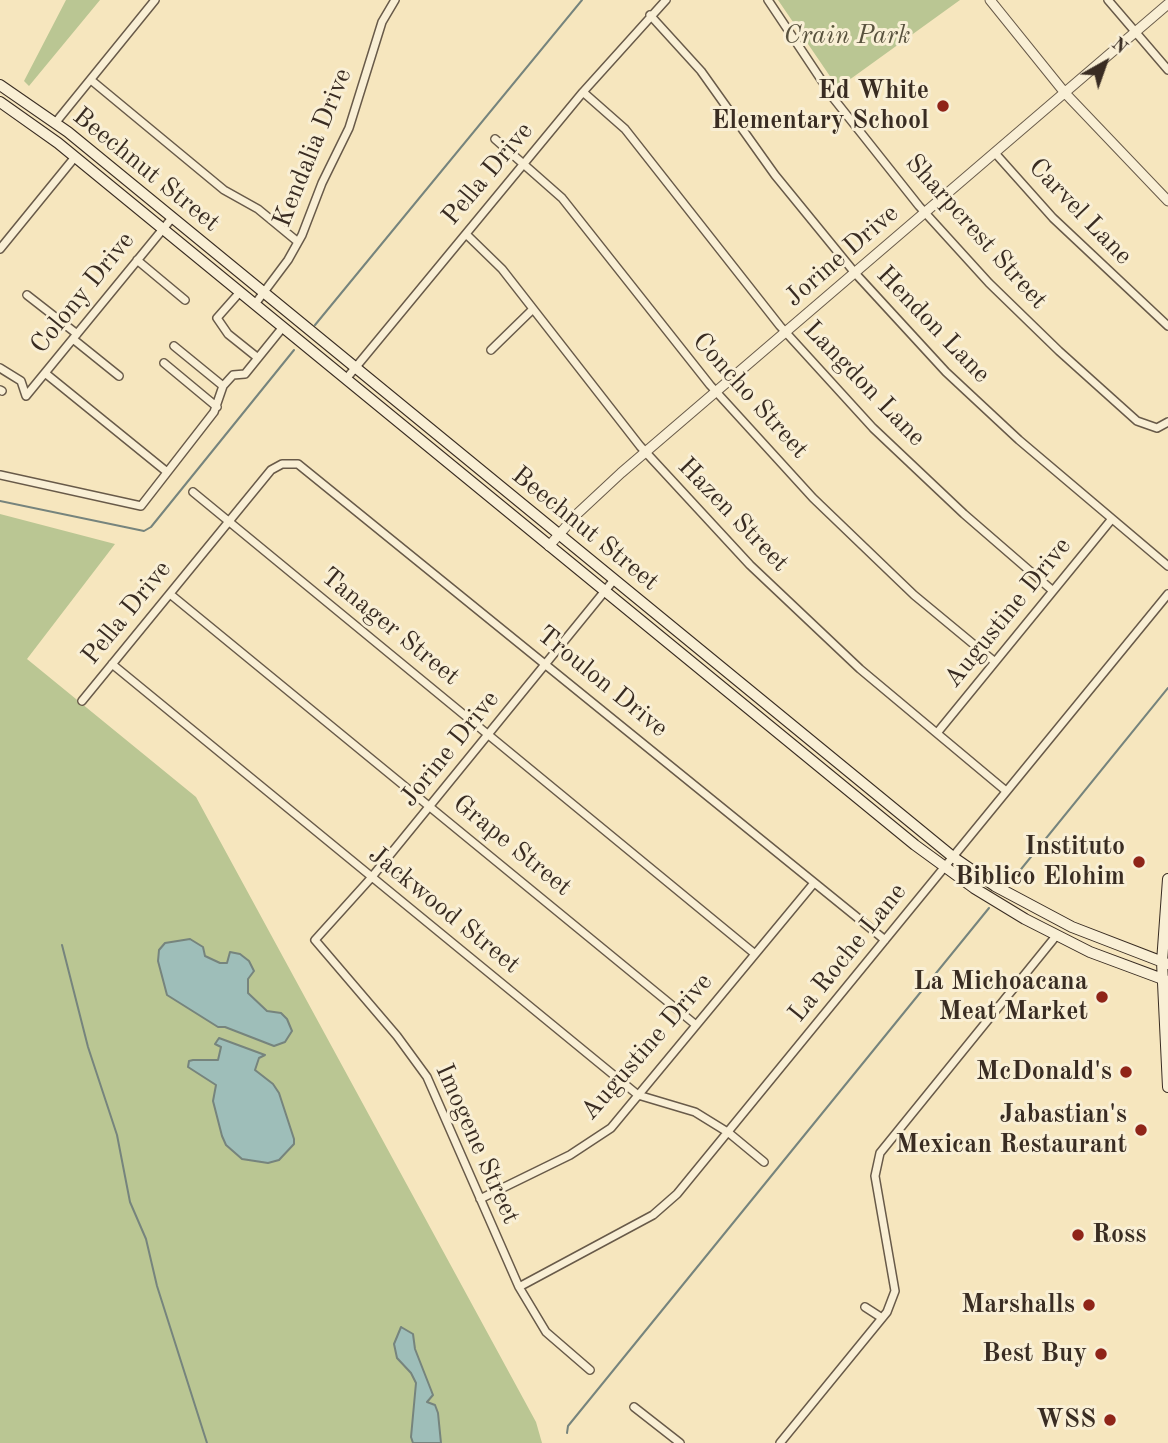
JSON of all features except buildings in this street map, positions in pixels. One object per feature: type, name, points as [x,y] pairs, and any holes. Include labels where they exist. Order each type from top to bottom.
[{"type":"main road","name":"Beechnut Street","points":[[5,87],[56,122],[953,857],[995,886],[1065,924],[1165,963]]},
{"type":"main road","points":[[1,103],[5,87]]},
{"type":"main road","name":"Beechnut Street","points":[[1,103],[89,168],[836,781],[945,867],[984,894],[1056,936],[1165,980]]},
{"type":"main road","points":[[89,168],[98,157]]},
{"type":"main road","points":[[447,462],[456,451]]},
{"type":"main road","points":[[715,682],[724,671]]},
{"type":"main road","points":[[836,781],[845,770]]},
{"type":"main road","points":[[1168,879],[1165,963],[1168,1087]]},
{"type":"street","points":[[56,122],[155,0]]},
{"type":"street","name":"Pella Drive","points":[[346,379],[583,92],[666,0]]},
{"type":"street","name":"Sharpcrest Street","points":[[768,0],[834,99],[924,212],[989,283],[1059,352],[1137,421],[1157,428],[1168,422]]},
{"type":"street","points":[[990,0],[1065,93],[1168,201]]},
{"type":"street","points":[[1108,0],[1168,70]]},
{"type":"street","name":"Kendalia Drive","points":[[255,304],[298,243],[349,128],[391,1]]},
{"type":"street","name":"Jorine Drive","points":[[549,546],[593,497],[1168,4]]},
{"type":"street","name":"Hendon Lane","points":[[650,15],[713,86],[775,175],[855,273],[946,372],[1111,520],[1168,566]]},
{"type":"street","points":[[91,80],[224,190],[258,209],[298,243]]},
{"type":"street","name":"Langdon Lane","points":[[583,92],[625,129],[785,332],[873,428],[964,514],[1053,591]]},
{"type":"street","name":"Concho Street","points":[[495,139],[562,198],[716,392],[813,498],[895,578],[995,662]]},
{"type":"street","name":"Carvel Lane","points":[[995,153],[1053,218],[1168,326]]},
{"type":"street","points":[[0,249],[75,157]]},
{"type":"street","name":"Colony Drive","points":[[0,368],[21,381],[26,396],[172,218]]},
{"type":"street","name":"Hazen Street","points":[[466,234],[502,269],[645,452],[750,565],[860,669],[1006,791]]},
{"type":"street","points":[[137,260],[185,300]]},
{"type":"street","points":[[240,292],[217,318],[228,334],[258,358]]},
{"type":"street","points":[[27,295],[120,376]]},
{"type":"street","points":[[491,350],[533,309]]},
{"type":"street","points":[[0,475],[141,506],[217,407],[223,386],[233,374],[245,374],[283,327]]},
{"type":"street","points":[[174,346],[223,386]]},
{"type":"street","points":[[164,363],[217,407]]},
{"type":"street","points":[[45,373],[167,472]]},
{"type":"street","name":"Pella Drive","points":[[82,701],[271,470],[289,463]]},
{"type":"street","name":"Troulon Drive","points":[[289,463],[306,467],[885,940]]},
{"type":"street","name":"Tanager Street","points":[[193,492],[755,954]]},
{"type":"street","name":"Augustine Drive","points":[[937,733],[1111,520]]},
{"type":"street","name":"Jorine Drive","points":[[315,940],[371,878],[613,581]]},
{"type":"street","name":"Grape Street","points":[[170,594],[696,1025]]},
{"type":"street","name":"La Roche Lane","points":[[519,1287],[664,1207],[729,1133],[1168,594]]},
{"type":"street","name":"Jackwood Street","points":[[112,664],[638,1096],[692,1110],[729,1133],[764,1162]]},
{"type":"street","name":"Augustine Drive","points":[[480,1199],[603,1135],[814,883]]},
{"type":"street","points":[[780,1443],[882,1318],[895,1291],[875,1176],[880,1153],[1056,936]]},
{"type":"street","name":"Imogene Street","points":[[315,940],[397,1036],[427,1077],[519,1287],[546,1332],[590,1370]]},
{"type":"street","points":[[865,1307],[882,1318]]},
{"type":"street","points":[[634,1407],[680,1443]]},
{"type":"green space","points":[[66,0],[100,0],[29,86],[24,81]]},
{"type":"green space","name":"Crain Park","points":[[778,0],[960,0],[838,88]]},
{"type":"green space","points":[[0,514],[115,544],[27,659],[196,797],[536,1422],[542,1443],[0,1443]]},
{"type":"water","points":[[190,939],[203,947],[205,956],[220,963],[227,963],[230,952],[240,954],[249,961],[254,971],[248,979],[248,993],[267,1011],[281,1013],[287,1019],[292,1031],[285,1042],[274,1046],[225,1027],[218,1027],[167,995],[158,961],[159,950],[165,943]]},
{"type":"water","points":[[219,1038],[265,1055],[259,1058],[255,1070],[273,1084],[279,1093],[294,1139],[294,1144],[279,1160],[268,1163],[242,1159],[226,1145],[213,1101],[216,1085],[188,1067],[189,1061],[193,1060],[218,1060],[221,1047],[215,1044]]},
{"type":"water","points":[[401,1327],[413,1334],[415,1349],[433,1395],[427,1402],[435,1405],[438,1413],[441,1443],[413,1443],[411,1437],[416,1383],[397,1358],[394,1344]]},
{"type":"waterway","points":[[315,325],[582,0]]},
{"type":"waterway","points":[[0,501],[144,531],[151,527],[294,350]]},
{"type":"waterway","points":[[1009,884],[1168,688]]},
{"type":"waterway","points":[[567,1433],[568,1426],[989,908]]},
{"type":"waterway","points":[[62,945],[88,1047],[117,1135],[130,1202],[146,1239],[157,1286],[207,1443]]},
{"type":"place","name":"Ed White Elementary School","points":[[943,106]]},
{"type":"place","name":"Instituto Biblico Elohim","points":[[1139,862]]},
{"type":"place","name":"La Michoacana Meat Market","points":[[1102,997]]},
{"type":"place","name":"McDonald's","points":[[1126,1072]]},
{"type":"place","name":"Jabastian's Mexican Restaurant","points":[[1141,1130]]},
{"type":"place","name":"Ross","points":[[1078,1235]]},
{"type":"place","name":"Marshalls","points":[[1089,1305]]},
{"type":"place","name":"Best Buy","points":[[1101,1354]]},
{"type":"place","name":"WSS","points":[[1110,1420]]}]
